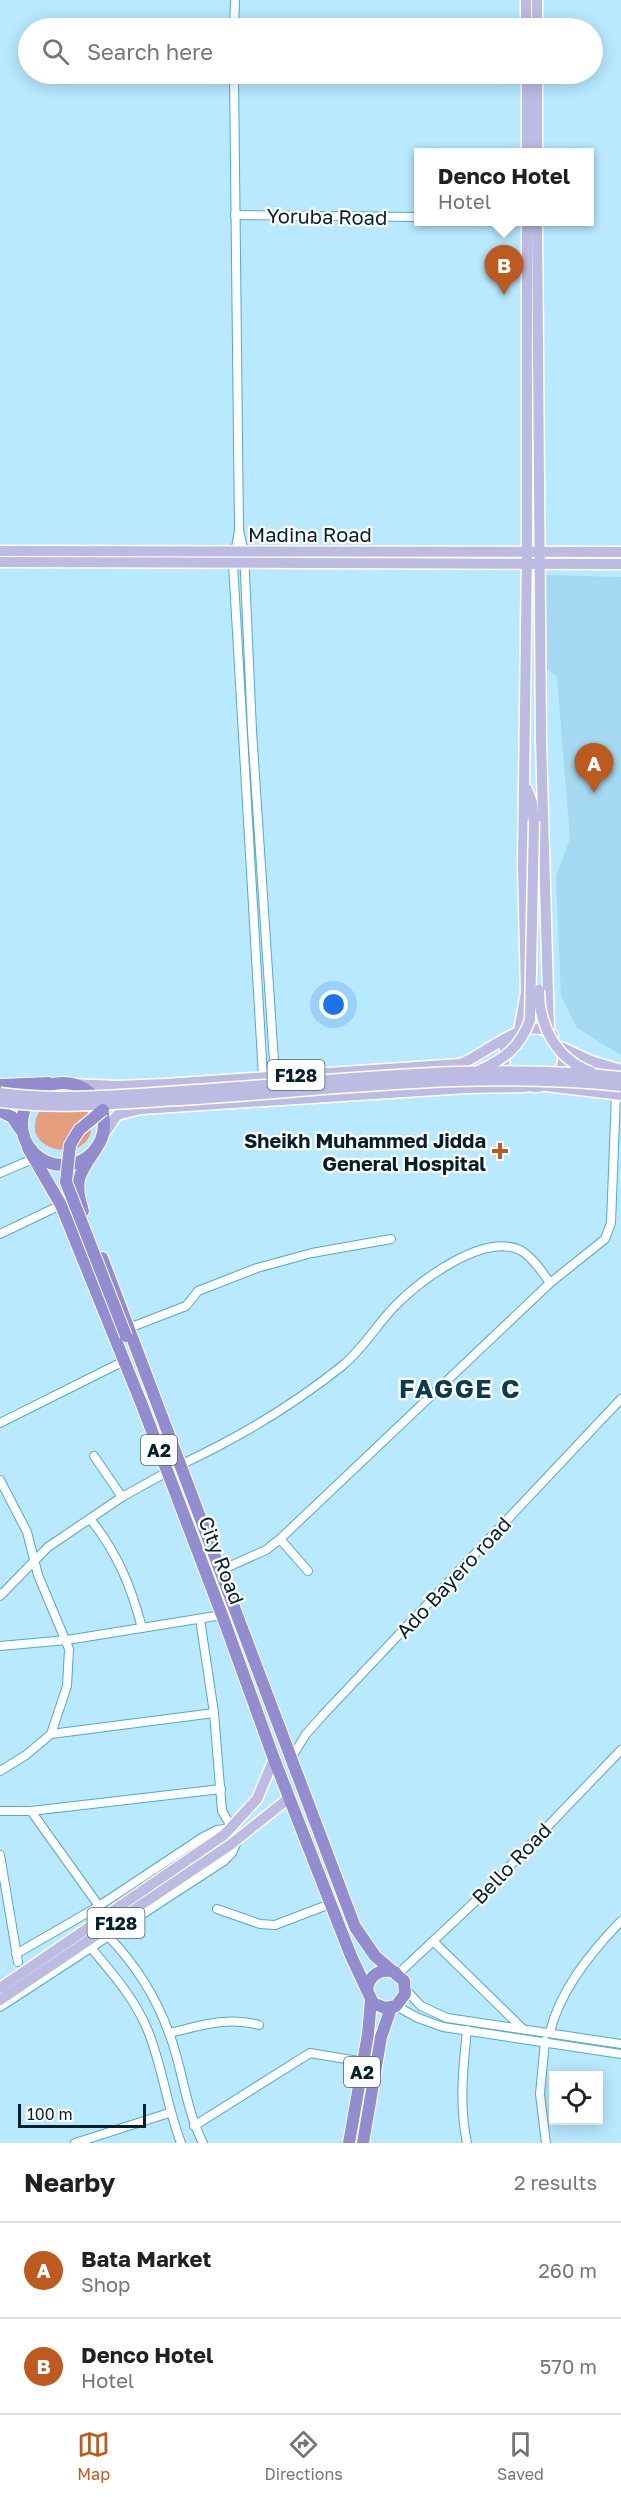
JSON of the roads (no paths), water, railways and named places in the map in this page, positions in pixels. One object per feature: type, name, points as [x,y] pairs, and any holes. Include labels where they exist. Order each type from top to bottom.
[{"type":"highway","points":[[21,1126],[24,1108],[34,1094],[50,1085],[67,1083]]},
{"type":"highway","points":[[21,1126],[1,1085],[67,1083],[88,1091],[99,1104],[104,1120],[103,1136],[78,1178],[78,1197],[128,1332]]},
{"type":"highway","points":[[107,1107],[79,1130],[70,1145],[66,1182],[128,1332]]},
{"type":"highway","name":"A2","points":[[0,1111],[12,1117],[21,1126],[31,1153]]},
{"type":"highway","points":[[31,1153],[49,1164],[62,1166],[87,1158],[96,1149]]},
{"type":"highway","name":"City Road","points":[[31,1153],[61,1205],[124,1361],[222,1615],[274,1760],[330,1904],[369,1995],[364,2062],[349,2143]]},
{"type":"highway","name":"City Road","points":[[128,1332],[355,1927],[365,1945],[397,1973]]},
{"type":"highway","points":[[394,2007],[378,2007],[369,1995],[368,1984],[376,1973],[388,1970],[397,1973]]},
{"type":"highway","name":"A2","points":[[363,2143],[381,2037],[394,2007],[403,1999],[406,1990],[397,1973]]},
{"type":"main road","points":[[526,0],[526,18]]},
{"type":"main road","points":[[537,0],[537,18]]},
{"type":"main road","points":[[527,84],[527,148]]},
{"type":"main road","points":[[537,84],[537,148]]},
{"type":"main road","points":[[527,226],[533,551],[539,564],[549,1032]]},
{"type":"main road","points":[[529,1087],[518,1084],[504,1067],[505,1045],[515,1033],[526,992],[524,783],[527,564],[533,551],[537,226]]},
{"type":"main road","name":"Madina Road","points":[[0,551],[238,558],[621,564]]},
{"type":"main road","name":"Madina Road","points":[[0,562],[533,551],[621,552]]},
{"type":"main road","points":[[473,1073],[508,1057],[525,1034],[530,1020],[536,820],[543,782]]},
{"type":"main road","points":[[524,783],[536,820],[539,1000],[543,1021],[559,1051],[583,1069],[597,1075]]},
{"type":"main road","points":[[515,1033],[537,1027],[549,1032],[561,1047],[591,1061],[621,1070]]},
{"type":"main road","name":"F128","points":[[67,1083],[117,1086],[460,1064],[475,1059],[515,1033]]},
{"type":"main road","points":[[546,1086],[559,1073],[562,1065],[561,1047]]},
{"type":"main road","points":[[1,1085],[65,1097],[528,1071],[621,1077]]},
{"type":"main road","points":[[0,1102],[107,1107],[528,1080],[619,1092]]},
{"type":"main road","name":"F128","points":[[103,1136],[117,1115],[141,1109],[467,1088],[546,1086],[619,1092]]},
{"type":"main road","name":"F128","points":[[0,2000],[231,1836],[256,1799],[274,1760]]},
{"type":"main road","name":"F128","points":[[0,1988],[289,1798]]},
{"type":"street","points":[[234,18],[235,0]]},
{"type":"street","points":[[234,84],[238,558],[263,1077]]},
{"type":"street","name":"Yoruba Road","points":[[235,215],[414,217]]},
{"type":"street","points":[[238,558],[275,1076]]},
{"type":"street","points":[[219,1571],[266,1550],[280,1539],[550,1283],[605,1239],[609,1231],[617,1149],[619,1092]]},
{"type":"street","points":[[0,1173],[31,1153]]},
{"type":"street","points":[[0,1234],[78,1197]]},
{"type":"street","points":[[128,1332],[186,1306],[198,1291],[257,1268],[312,1252],[391,1239]]},
{"type":"street","points":[[180,1465],[249,1431],[342,1366],[358,1351],[396,1305],[429,1276],[456,1260],[480,1250],[503,1247],[520,1250],[550,1283]]},
{"type":"street","points":[[0,1423],[124,1361]]},
{"type":"street","name":"Ado Bayero road","points":[[290,1760],[306,1734],[323,1714],[621,1399]]},
{"type":"street","points":[[94,1456],[122,1497]]},
{"type":"street","points":[[0,1596],[48,1547],[122,1497],[167,1472]]},
{"type":"street","points":[[0,1480],[27,1532],[38,1575],[58,1628],[67,1640],[67,1686],[51,1734],[26,1755],[0,1771]]},
{"type":"street","points":[[90,1519],[110,1544],[126,1575],[142,1628]]},
{"type":"street","points":[[280,1539],[308,1571]]},
{"type":"street","points":[[0,1646],[67,1640],[222,1615]]},
{"type":"street","points":[[0,2007],[224,1861],[232,1853],[231,1836],[222,1811],[214,1713],[200,1619]]},
{"type":"street","points":[[51,1734],[214,1713]]},
{"type":"street","name":"Bello Road","points":[[397,1973],[481,1896],[621,1750]]},
{"type":"street","points":[[0,1811],[31,1811],[221,1789]]},
{"type":"street","points":[[31,1811],[99,1906]]},
{"type":"street","points":[[0,1855],[17,1958],[203,1837],[217,1830],[231,1836]]},
{"type":"street","points":[[217,1909],[260,1924],[275,1925],[330,1904]]},
{"type":"street","points":[[550,2032],[558,2007],[580,1969],[621,1921]]},
{"type":"street","points":[[0,1924],[12,1926]]},
{"type":"street","points":[[108,1936],[127,1955],[169,2033],[194,2126],[203,2143]]},
{"type":"street","points":[[433,1941],[524,2029]]},
{"type":"street","points":[[91,1948],[125,1988],[148,2032],[169,2113],[181,2143]]},
{"type":"street","points":[[406,1990],[421,2006],[433,2013],[468,2022],[621,2044]]},
{"type":"street","points":[[394,2007],[443,2027],[621,2054]]},
{"type":"street","points":[[169,2033],[225,2020],[242,2019],[259,2025]]},
{"type":"street","points":[[466,2030],[462,2083],[467,2143]]},
{"type":"street","points":[[545,2041],[540,2094],[546,2143]]},
{"type":"street","points":[[194,2126],[310,2053],[364,2062]]},
{"type":"street","points":[[75,2143],[169,2113]]},
{"type":"place","name":"Denco Hotel","points":[[504,295]]},
{"type":"place","name":"Bata Market","points":[[594,793]]},
{"type":"place","name":"Sheikh Muhammed Jidda General Hospital","points":[[500,1151]]},
{"type":"district","name":"FAGGE C","points":[[460,1388]]}]
